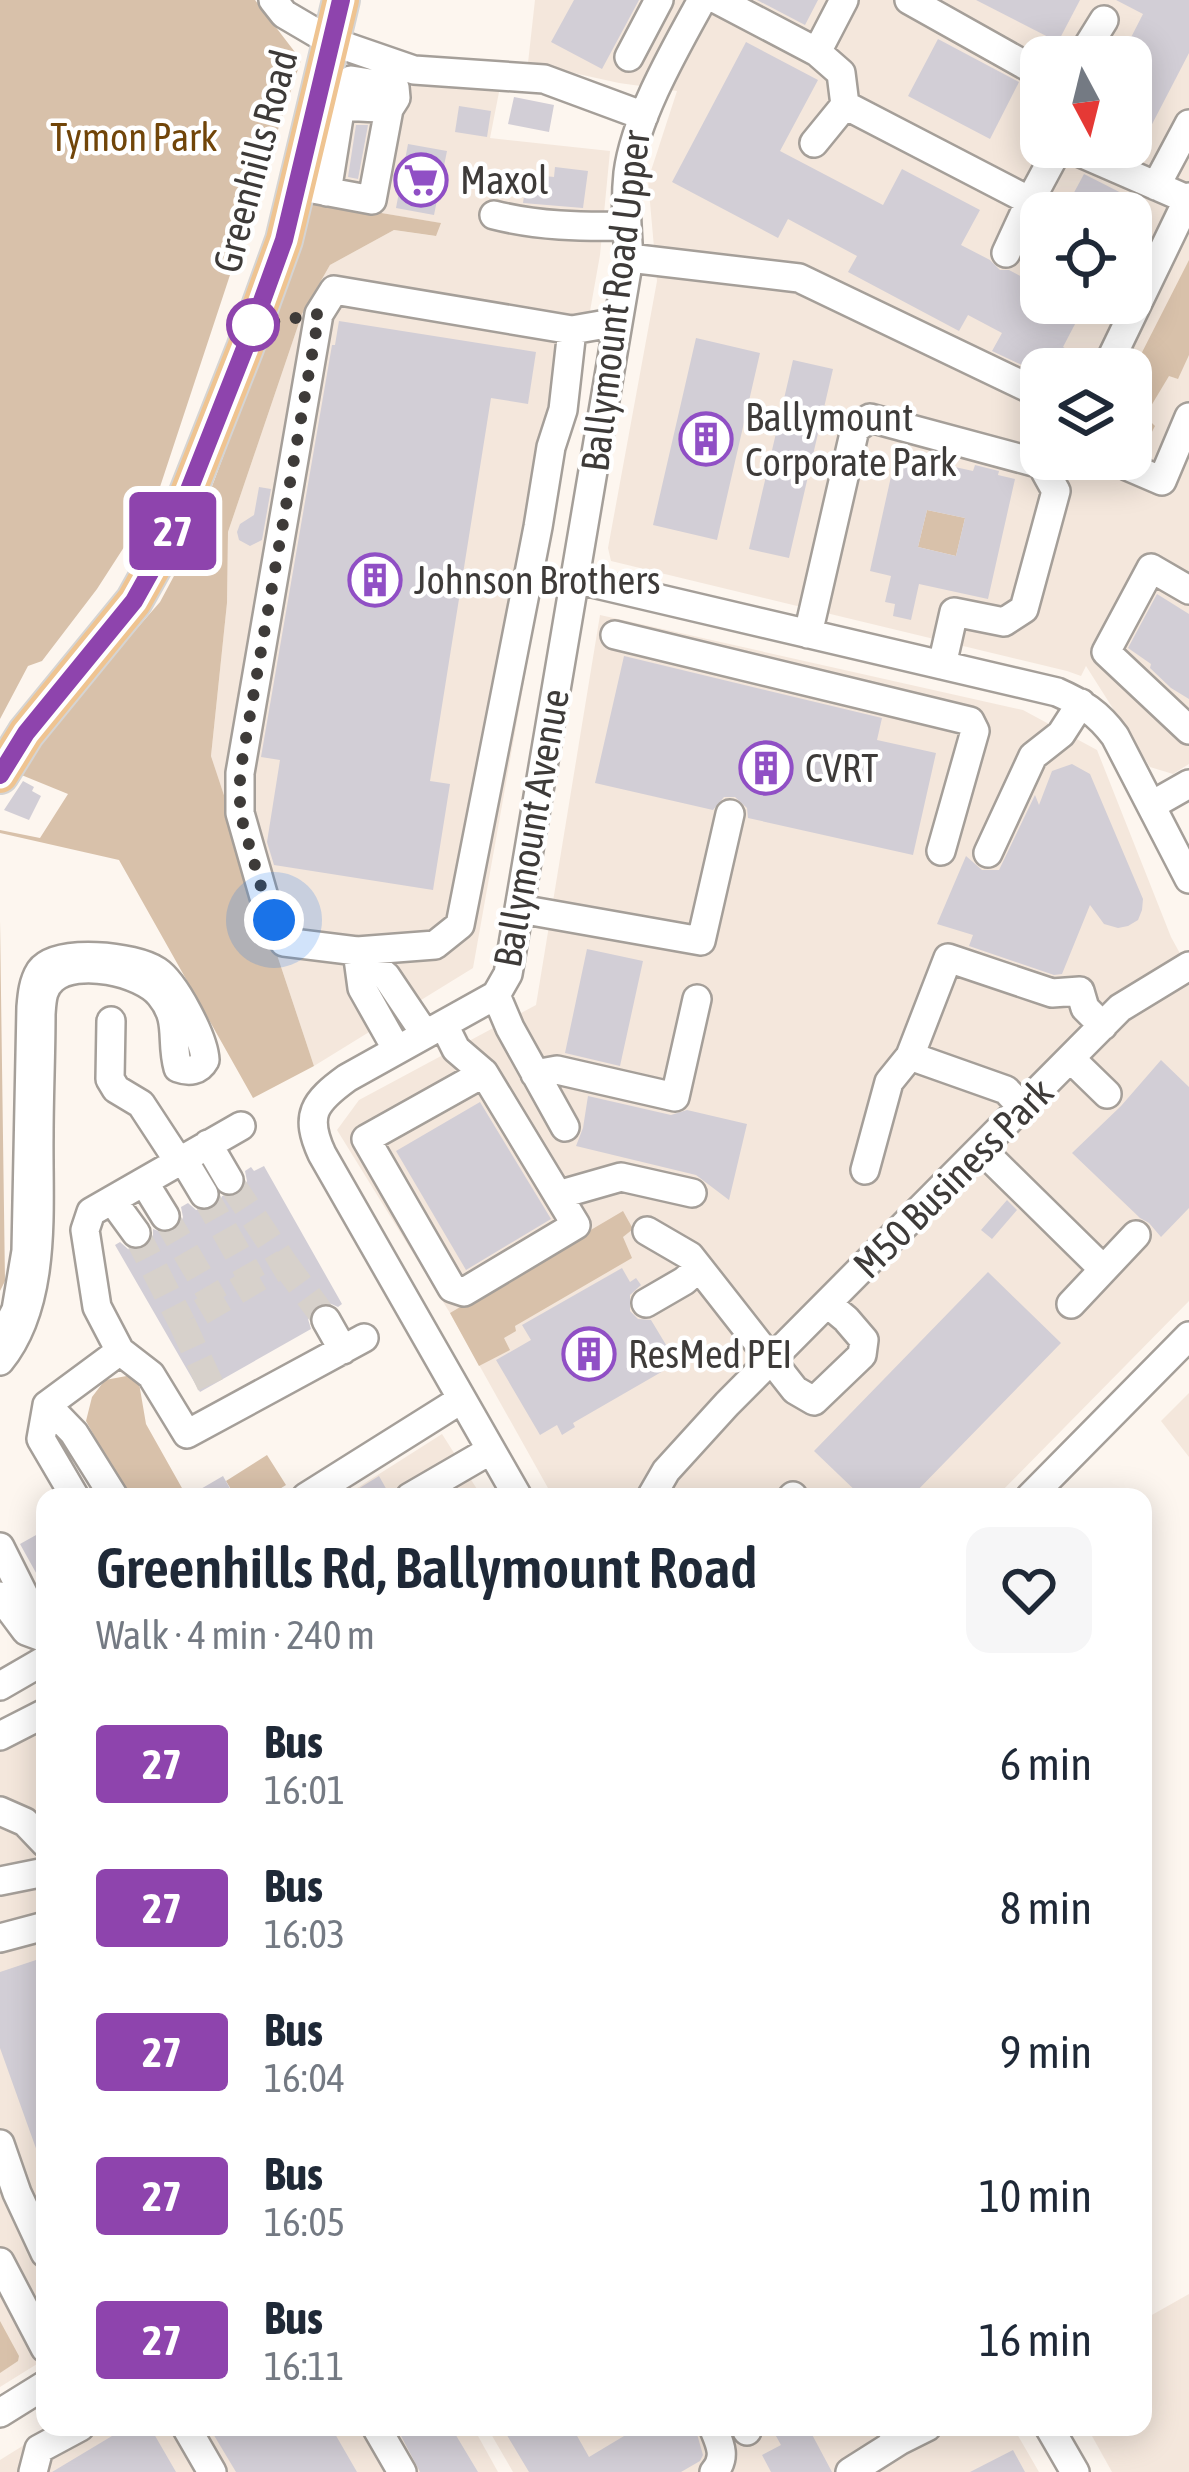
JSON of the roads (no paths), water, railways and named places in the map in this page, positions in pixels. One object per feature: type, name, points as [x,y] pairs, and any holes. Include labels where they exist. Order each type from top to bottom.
[{"type":"main road","name":"Greenhills Road","points":[[0,775],[26,733],[134,601],[189,493],[284,240],[328,149],[330,41],[341,0]]},
{"type":"street","name":"Ballymount Road Upper","points":[[273,0],[284,14],[330,41],[415,70],[544,79],[644,116],[628,170],[628,258],[575,579]]},
{"type":"street","points":[[628,57],[659,0]]},
{"type":"street","points":[[817,52],[844,0]]},
{"type":"street","points":[[909,0],[1020,62]]},
{"type":"street","points":[[644,116],[703,1],[817,52],[841,73],[845,105],[814,143]]},
{"type":"street","points":[[1094,36],[1104,20]]},
{"type":"street","points":[[353,104],[382,149],[328,149],[353,104]]},
{"type":"street","points":[[845,105],[1020,196]]},
{"type":"street","points":[[1156,186],[1189,124]]},
{"type":"street","points":[[1113,168],[1188,199],[1116,348]]},
{"type":"street","points":[[494,215],[566,225],[627,226]]},
{"type":"street","points":[[1006,253],[1020,223]]},
{"type":"street","points":[[628,258],[799,278],[1020,384]]},
{"type":"street","points":[[572,330],[563,410],[551,447],[460,925],[435,946],[357,951],[284,942],[264,897],[240,813],[240,773],[319,314],[334,290],[572,330],[618,322]]},
{"type":"street","points":[[1152,477],[1162,481],[1189,417]]},
{"type":"street","points":[[808,634],[855,429],[870,418],[1041,464],[1056,491],[1024,608],[1004,622],[954,612],[942,665]]},
{"type":"street","points":[[1189,590],[1150,568],[1106,652],[1189,730]]},
{"type":"street","points":[[575,579],[1057,692],[1081,703],[1100,714],[1115,736],[1189,879]]},
{"type":"street","name":"Ballymount Avenue","points":[[513,1488],[322,1154],[312,1119],[325,1094],[496,995],[508,974],[575,579]]},
{"type":"street","points":[[760,678],[772,625]]},
{"type":"street","points":[[615,635],[760,678],[970,721],[975,730],[940,851]]},
{"type":"street","points":[[988,853],[1033,756],[1061,734],[1081,703]]},
{"type":"street","points":[[1152,806],[1189,784]]},
{"type":"street","points":[[520,909],[701,941],[730,814]]},
{"type":"street","points":[[357,951],[484,1072],[576,1225],[464,1292],[452,1288],[366,1139],[484,1072]]},
{"type":"street","points":[[357,951],[362,988],[397,1050]]},
{"type":"street","points":[[0,1341],[16,1310],[26,1251],[34,985],[42,968],[56,960],[98,956],[143,963],[168,980],[202,1044],[205,1060],[194,1070],[178,1068],[175,1022],[164,999],[148,982],[122,972],[86,969],[50,981],[42,995],[41,1014],[37,1250],[16,1339],[0,1361]]},
{"type":"street","points":[[865,1170],[890,1082],[910,1056],[948,958],[1052,993],[1080,991],[1085,1008],[1103,1026]]},
{"type":"street","name":"M50 Business Park","points":[[656,1488],[727,1404],[1120,1009],[1189,965]]},
{"type":"street","points":[[496,995],[509,1028],[565,1127]]},
{"type":"street","points":[[535,1074],[557,1070],[674,1096],[697,1000]]},
{"type":"street","points":[[111,1021],[110,1079],[103,1094],[141,1104],[181,1161],[217,1187],[208,1144]]},
{"type":"street","points":[[910,1056],[1006,1090],[1022,1107]]},
{"type":"street","points":[[1070,1059],[1107,1094]]},
{"type":"street","points":[[241,1126],[91,1212],[86,1230],[98,1307],[120,1351],[151,1375],[187,1433],[354,1344],[326,1321]]},
{"type":"street","points":[[981,1149],[1102,1268]]},
{"type":"street","points":[[558,1196],[621,1178],[692,1192]]},
{"type":"street","points":[[144,1182],[165,1216]]},
{"type":"street","points":[[112,1200],[136,1233]]},
{"type":"street","points":[[647,1231],[690,1256],[795,1390],[814,1401],[862,1355],[864,1340],[828,1304]]},
{"type":"street","points":[[1071,1304],[1136,1235]]},
{"type":"street","points":[[675,1247],[642,1297],[684,1281],[699,1268]]},
{"type":"street","points":[[1039,1488],[1189,1336]]},
{"type":"street","points":[[70,1488],[41,1439],[47,1405],[120,1351]]},
{"type":"street","points":[[211,1386],[226,1412]]},
{"type":"street","points":[[320,1488],[462,1399]]},
{"type":"street","points":[[47,1405],[74,1433],[108,1488]]},
{"type":"street","points":[[442,1486],[491,1450]]},
{"type":"street","points":[[0,1547],[36,1611]]},
{"type":"street","points":[[0,1596],[26,1631],[36,1635]]},
{"type":"street","points":[[0,1686],[36,1665]]},
{"type":"street","points":[[0,1736],[36,1718]]},
{"type":"street","points":[[0,1811],[25,1822],[36,1834]]},
{"type":"street","points":[[0,1880],[36,1874]]},
{"type":"street","points":[[0,1939],[36,1929]]},
{"type":"street","points":[[0,2144],[36,2234]]},
{"type":"street","points":[[0,2262],[36,2331]]},
{"type":"street","points":[[0,2413],[36,2391]]},
{"type":"street","points":[[33,2472],[39,2450],[64,2436]]},
{"type":"street","points":[[191,2436],[212,2472]]},
{"type":"street","points":[[381,2436],[402,2472]]},
{"type":"street","points":[[714,2472],[723,2451],[717,2436]]},
{"type":"street","points":[[850,2472],[892,2436]]},
{"type":"street","points":[[1054,2436],[1075,2472]]},
{"type":"tunnel","points":[[136,1233],[182,1323],[284,1263],[229,1180]]},
{"type":"tunnel","points":[[204,1194],[253,1281]]},
{"type":"tunnel","points":[[165,1216],[215,1302]]},
{"type":"tunnel","points":[[284,1263],[326,1320]]},
{"type":"tunnel","points":[[182,1323],[211,1386]]},
{"type":"place","name":"Maxol","points":[[421,180]]},
{"type":"place","name":"Ballymount Corporate Park","points":[[706,439]]},
{"type":"place","name":"Johnson Brothers","points":[[375,580]]},
{"type":"place","name":"CVRT","points":[[766,768]]},
{"type":"place","name":"ResMed PEI","points":[[589,1354]]},
{"type":"park label","name":"Tymon Park","points":[[134,137]]}]
